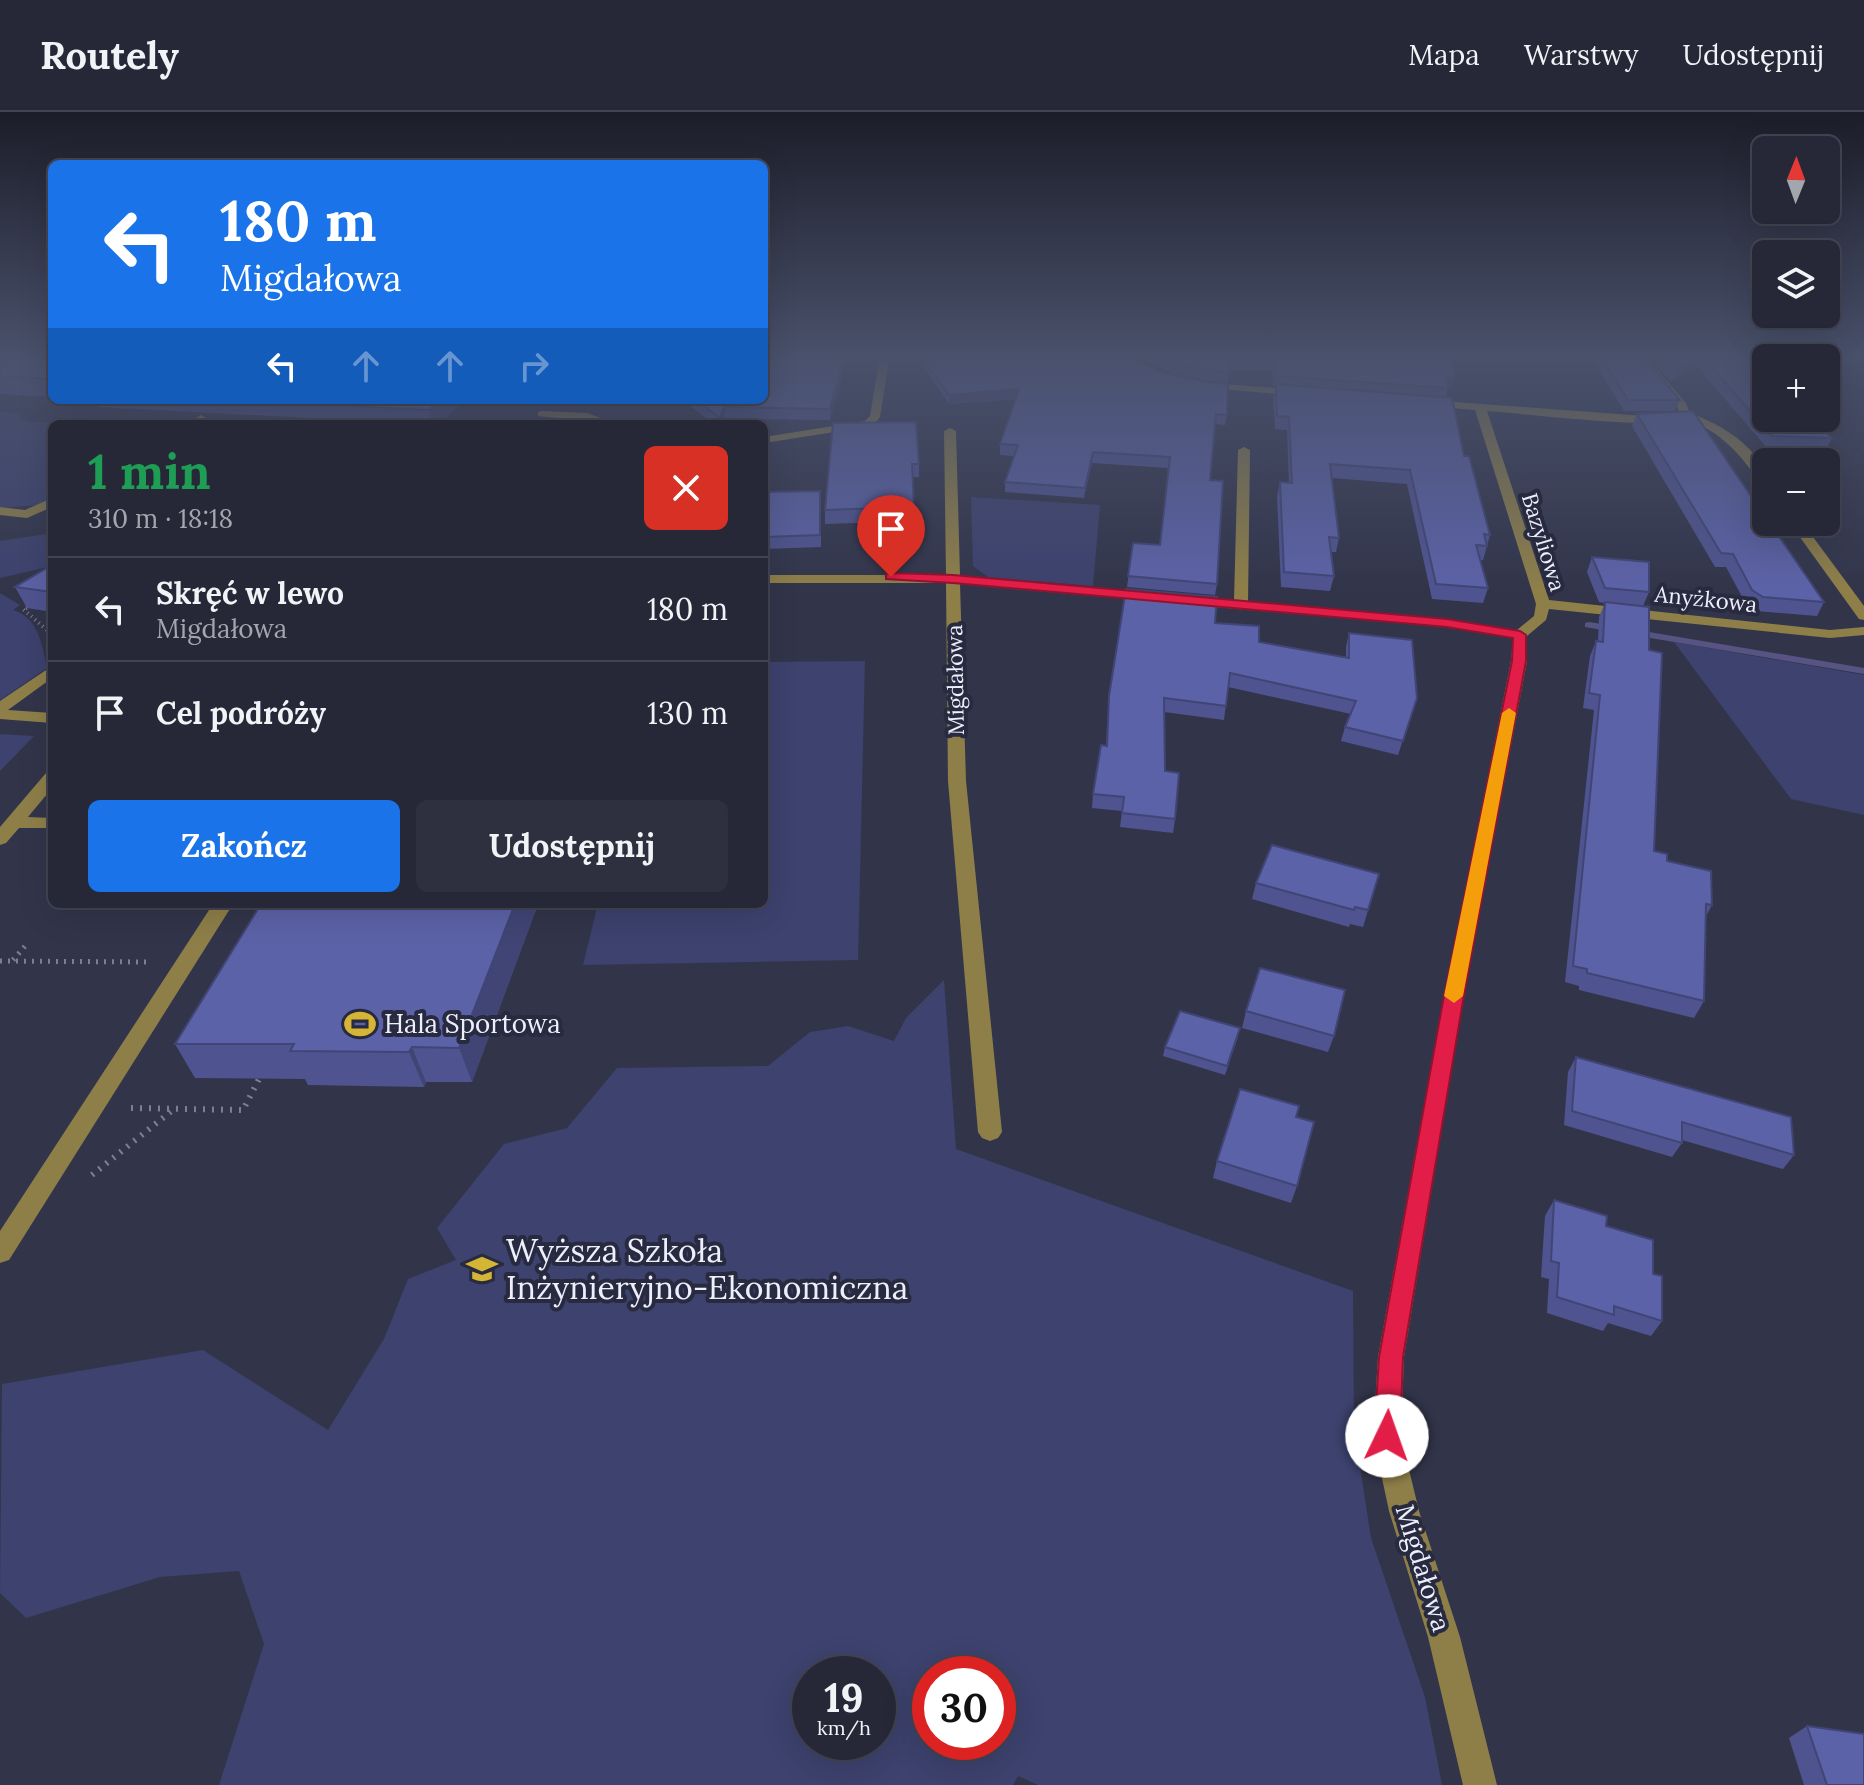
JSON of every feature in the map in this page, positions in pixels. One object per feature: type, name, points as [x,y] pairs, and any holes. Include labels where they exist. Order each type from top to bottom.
[{"type":"street","points":[[768,439],[809,433]]},
{"type":"street","name":"Migdałowa","points":[[950,433],[957,781],[990,1132]]},
{"type":"street","name":"Bazyliowa","points":[[1488,433],[1543,604],[1541,617],[1520,635]]},
{"type":"street","points":[[1729,433],[1752,463]]},
{"type":"street","points":[[1241,605],[1244,450]]},
{"type":"street","points":[[0,529],[48,504]]},
{"type":"street","points":[[0,511],[27,514]]},
{"type":"street","points":[[1805,536],[1864,616]]},
{"type":"street","points":[[768,579],[953,579],[1447,623],[1520,635]]},
{"type":"street","name":"Anyżkowa","points":[[1543,604],[1830,634],[1864,631]]},
{"type":"street","points":[[1830,634],[1864,645]]},
{"type":"street","name":"Migdałowa","points":[[1480,1785],[1444,1637],[1404,1511],[1387,1436],[1391,1357],[1453,1001],[1519,661],[1520,635]]},
{"type":"street","points":[[0,711],[48,675]]},
{"type":"street","points":[[0,711],[48,717]]},
{"type":"street","points":[[0,839],[48,782]]},
{"type":"street","points":[[14,822],[48,823]]},
{"type":"street","points":[[0,1252],[220,908]]},
{"type":"path","points":[[27,608],[23,609],[48,631]]},
{"type":"path","points":[[13,961],[27,944]]},
{"type":"path","points":[[0,961],[184,962]]},
{"type":"path","points":[[157,1109],[243,1110],[259,1079]]},
{"type":"shaded area","points":[[0,433],[48,433],[48,499],[38,505],[0,508]]},
{"type":"shaded area","points":[[971,497],[1100,505],[1093,586],[988,577],[973,566]]},
{"type":"shaded area","points":[[48,534],[48,567],[0,578],[0,541]]},
{"type":"shaded area","points":[[0,593],[20,605],[13,610],[29,619],[34,626],[47,668],[0,700]]},
{"type":"shaded area","points":[[1674,642],[1864,675],[1864,815],[1791,799]]},
{"type":"shaded area","points":[[865,661],[858,960],[583,965],[597,908],[768,908],[768,662]]},
{"type":"shaded area","points":[[0,734],[34,736],[0,771]]},
{"type":"shaded area","name":"Wyższa Szkoła Inżynieryjno-Ekonomiczna","points":[[944,980],[956,1149],[1353,1291],[1354,1428],[1371,1538],[1425,1697],[1442,1785],[1038,1785],[1018,1776],[1013,1785],[219,1785],[264,1644],[239,1571],[160,1577],[26,1618],[0,1593],[2,1384],[203,1350],[328,1430],[384,1339],[408,1279],[456,1260],[437,1228],[504,1144],[567,1128],[617,1068],[768,1066],[810,1032],[848,1026],[894,1041],[906,1018]]},
{"type":"building","points":[[832,433],[917,433],[919,464],[912,464],[914,507],[825,510]]},
{"type":"building","points":[[1004,433],[1214,433],[1210,480],[1223,481],[1217,584],[1128,576],[1133,543],[1160,545],[1170,457],[1093,452],[1085,488],[1005,482],[1018,445],[1000,444]]},
{"type":"building","points":[[1290,433],[1459,433],[1464,456],[1469,456],[1490,535],[1484,534],[1487,546],[1476,545],[1488,588],[1436,584],[1410,470],[1330,464],[1339,538],[1329,537],[1334,576],[1284,572],[1280,482],[1292,483]]},
{"type":"building","points":[[1649,433],[1708,433],[1752,497],[1752,536],[1779,536],[1824,602],[1763,597],[1752,590],[1733,554],[1721,553]]},
{"type":"building","points":[[1769,433],[1827,433],[1832,438],[1772,436]]},
{"type":"building","points":[[820,491],[820,535],[768,537],[768,492]]},
{"type":"building","points":[[1592,557],[1649,562],[1649,592],[1605,588]]},
{"type":"building","points":[[48,567],[48,591],[15,587]]},
{"type":"building","points":[[1126,589],[1217,597],[1215,623],[1259,626],[1259,642],[1349,658],[1349,633],[1412,640],[1417,698],[1403,741],[1345,727],[1356,701],[1230,673],[1226,706],[1164,698],[1165,771],[1179,773],[1175,819],[1122,813],[1124,797],[1093,794],[1101,745],[1107,746],[1109,696]]},
{"type":"building","points":[[1605,602],[1649,607],[1649,650],[1662,653],[1654,851],[1667,854],[1667,861],[1711,871],[1712,905],[1706,904],[1704,1001],[1587,973],[1587,969],[1573,966],[1600,695],[1589,693],[1596,641],[1603,642]]},
{"type":"building","points":[[1272,845],[1379,874],[1368,910],[1355,907],[1354,910],[1256,883]]},
{"type":"building","name":"Hala Sportowa","points":[[259,908],[513,908],[459,1048],[412,1047],[409,1052],[290,1051],[294,1044],[175,1044]]},
{"type":"building","points":[[1260,968],[1345,990],[1334,1036],[1246,1011]]},
{"type":"building","points":[[1180,1011],[1240,1028],[1227,1066],[1165,1047]]},
{"type":"building","points":[[1576,1057],[1791,1117],[1794,1155],[1682,1122],[1682,1143],[1572,1111]]},
{"type":"building","points":[[1240,1089],[1299,1106],[1296,1117],[1314,1122],[1297,1186],[1217,1161]]},
{"type":"building","points":[[1554,1200],[1607,1216],[1606,1226],[1653,1240],[1653,1274],[1662,1276],[1662,1321],[1614,1306],[1614,1315],[1557,1297],[1559,1263],[1551,1261]]},
{"type":"building","points":[[1807,1726],[1864,1734],[1864,1785],[1827,1785]]},
{"type":"waterway","points":[[1589,625],[1864,671]]},
{"type":"slow traffic","points":[[1454,996],[1509,713]]},
{"type":"place","name":"Hala Sportowa","points":[[360,1024]]},
{"type":"place","name":"Wyższa Szkoła Inżynieryjno-Ekonomiczna","points":[[482,1269]]},
{"type":"route","points":[[891,577],[953,579],[1447,623],[1520,635],[1519,661],[1453,1001],[1391,1357],[1387,1436]]}]
